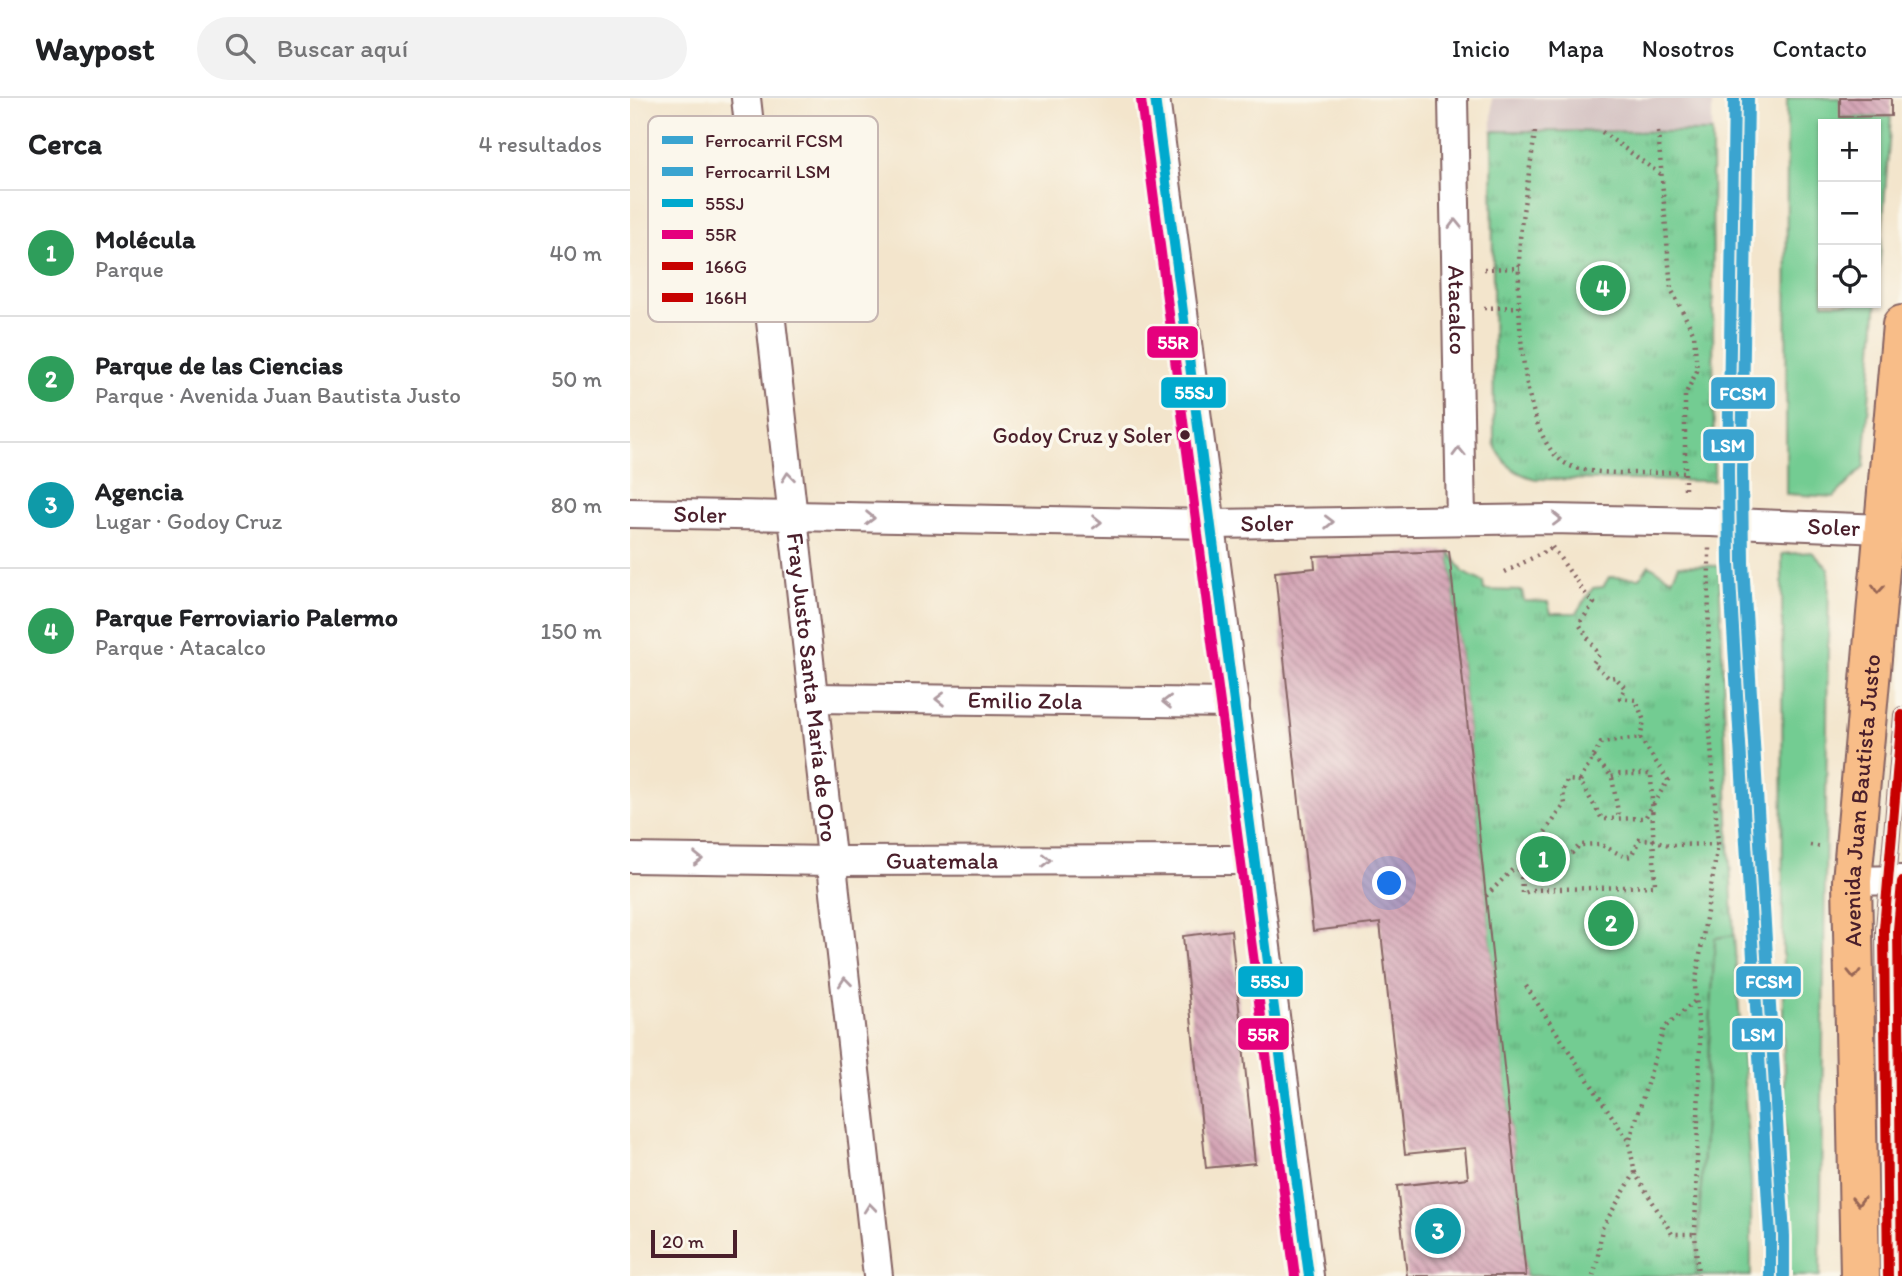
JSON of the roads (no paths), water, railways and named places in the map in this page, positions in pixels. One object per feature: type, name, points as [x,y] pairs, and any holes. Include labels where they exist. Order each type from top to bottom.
[{"type":"main road","name":"Avenida Juan Bautista Justo","points":[[1860,1276],[1880,880],[1902,326]]},
{"type":"street","name":"Fray Justo Santa María de Oro","points":[[746,98],[748,116]]},
{"type":"street","points":[[1155,98],[1309,1276]]},
{"type":"street","name":"Atacalco","points":[[1453,98],[1461,520]]},
{"type":"street","name":"Fray Justo Santa María de Oro","points":[[771,322],[878,1276]]},
{"type":"street","name":"Soler","points":[[630,513],[1212,524],[1549,519],[1892,530]]},
{"type":"street","name":"Emilio Zola","points":[[813,698],[1235,703]]},
{"type":"street","name":"Guatemala","points":[[630,858],[831,861],[1254,860]]},
{"type":"lane","points":[[1888,1276],[1884,929],[1880,880],[1902,715]]},
{"type":"rail line","name":"LSM","points":[[1734,98],[1729,563],[1770,1236],[1770,1276]]},
{"type":"rail line","name":"FCSM","points":[[1748,98],[1743,563],[1784,1236],[1784,1276]]},
{"type":"place","name":"Parque Ferroviario Palermo","points":[[1603,288]]},
{"type":"place","name":"Godoy Cruz y Soler","points":[[1185,435]]},
{"type":"place","name":"Molécula","points":[[1543,859]]},
{"type":"place","name":"Parque de las Ciencias","points":[[1611,923]]},
{"type":"place","name":"Agencia","points":[[1438,1231]]}]
